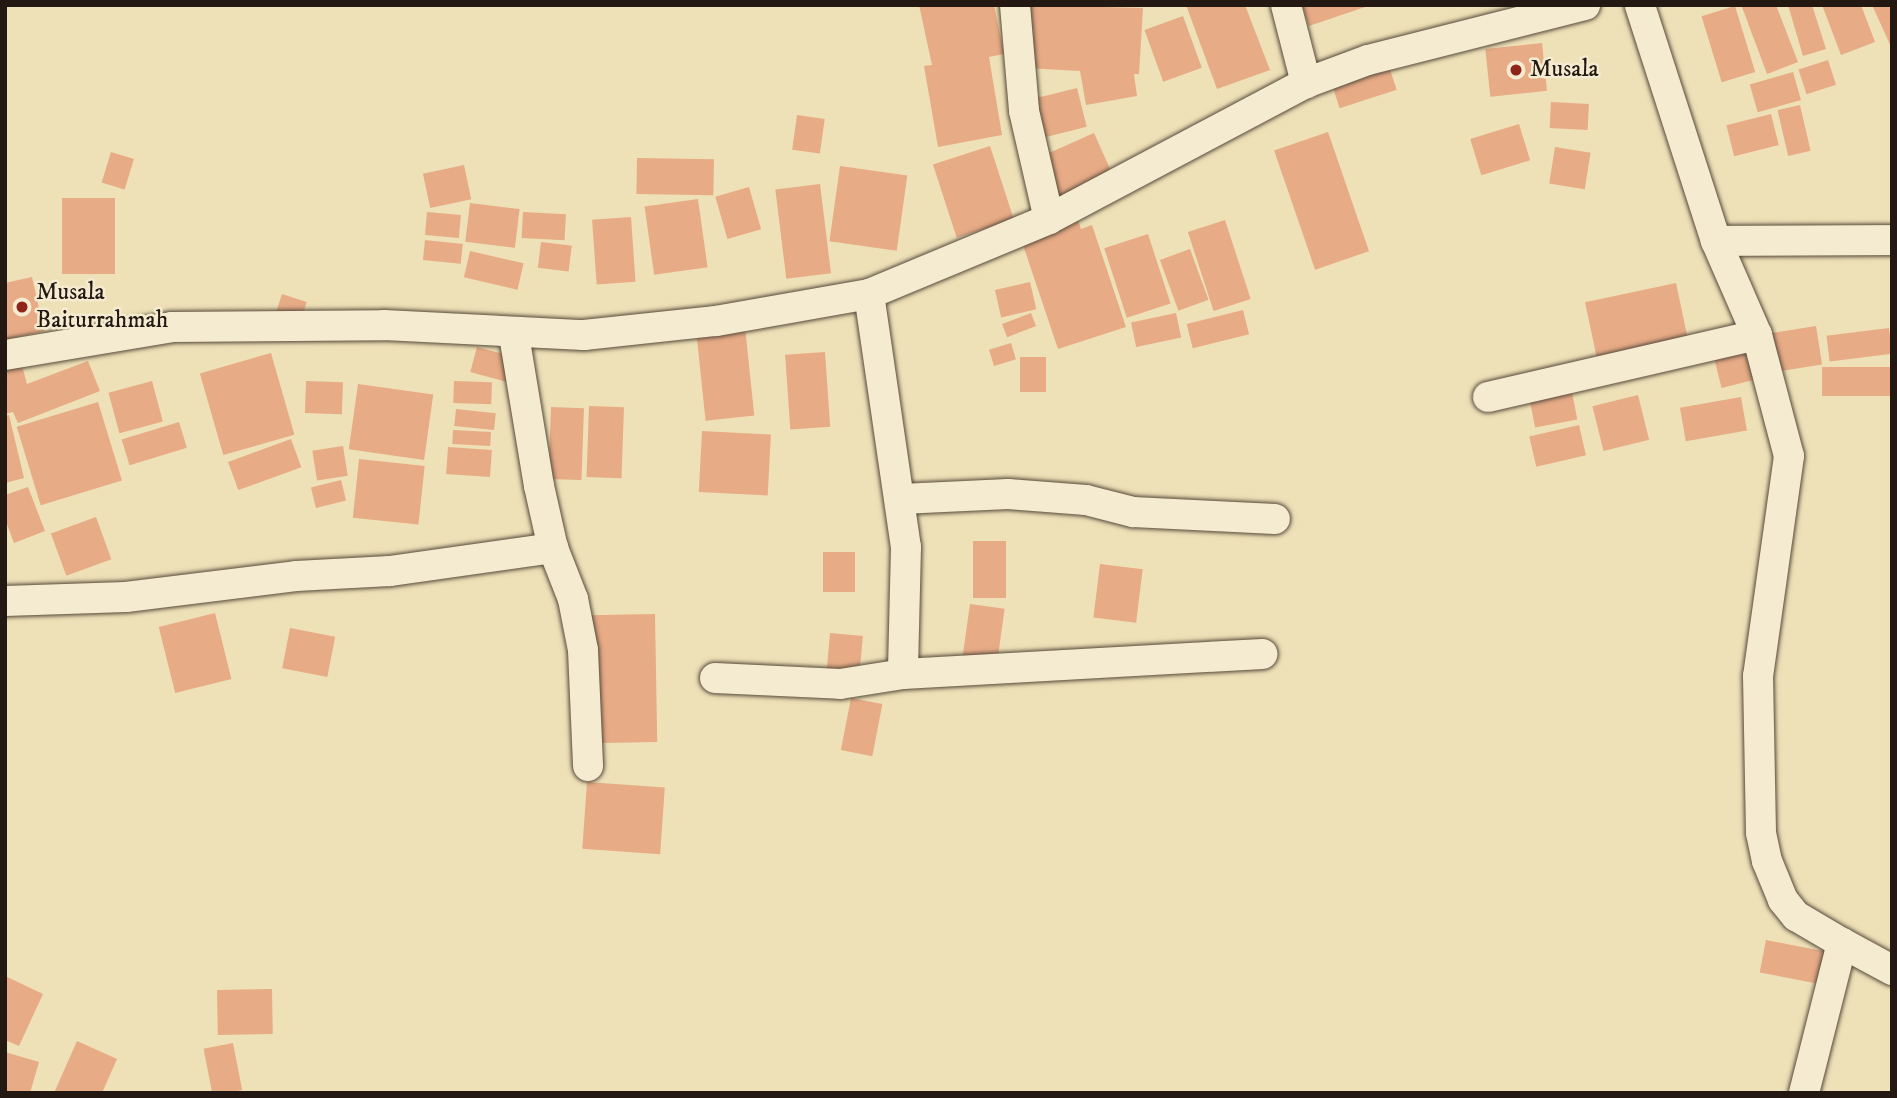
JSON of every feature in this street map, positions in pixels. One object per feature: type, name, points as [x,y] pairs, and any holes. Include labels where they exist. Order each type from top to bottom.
[{"type":"street","points":[[1015,5],[1024,111],[1049,219]]},
{"type":"street","points":[[1286,5],[1306,83]]},
{"type":"street","points":[[5,355],[172,327],[384,325],[514,335],[584,335],[716,321],[869,294],[1049,219],[1306,83],[1368,60],[1585,5]]},
{"type":"street","points":[[1640,5],[1716,241],[1757,335],[1789,456],[1758,676],[1761,832],[1767,862],[1783,900],[1796,916],[1892,970]]},
{"type":"street","points":[[1716,241],[1892,240]]},
{"type":"street","points":[[869,294],[901,499],[906,560],[903,674]]},
{"type":"street","points":[[514,335],[553,548],[573,599],[583,650],[588,766]]},
{"type":"street","points":[[1488,397],[1757,335]]},
{"type":"street","points":[[901,499],[1008,494],[1086,500],[1133,512],[1275,519]]},
{"type":"street","points":[[5,601],[126,597],[296,576],[390,571],[553,548]]},
{"type":"street","points":[[715,678],[840,684],[903,674],[1262,654]]},
{"type":"street","points":[[1804,1093],[1842,943]]},
{"type":"building","points":[[919,5],[994,5],[1004,54],[989,57],[1002,135],[938,147],[924,66],[932,65]]},
{"type":"building","points":[[1030,5],[1143,8],[1139,74],[1134,74],[1137,96],[1086,105],[1080,71],[1026,68]]},
{"type":"building","points":[[1186,5],[1245,5],[1270,70],[1217,89]]},
{"type":"building","points":[[1302,5],[1367,5],[1368,6],[1309,26]]},
{"type":"building","points":[[1776,5],[1798,62],[1767,74],[1742,7]]},
{"type":"building","points":[[1788,5],[1812,5],[1826,49],[1803,56]]},
{"type":"building","points":[[1822,5],[1861,5],[1875,42],[1841,55]]},
{"type":"building","points":[[1872,5],[1892,5],[1892,49]]},
{"type":"building","points":[[1735,6],[1755,72],[1722,82],[1702,16]]},
{"type":"building","points":[[1183,16],[1202,68],[1163,82],[1144,30]]},
{"type":"building","name":"Musala","points":[[1542,43],[1547,91],[1490,97],[1485,49]]},
{"type":"building","points":[[1828,60],[1836,85],[1807,94],[1799,70]]},
{"type":"building","points":[[1388,63],[1397,90],[1340,108],[1331,82]]},
{"type":"building","points":[[1793,72],[1801,100],[1758,112],[1750,84]]},
{"type":"building","points":[[1077,88],[1087,127],[1035,140],[1026,101]]},
{"type":"building","points":[[1551,102],[1589,104],[1588,130],[1550,128]]},
{"type":"building","points":[[1800,105],[1811,151],[1788,156],[1778,110]]},
{"type":"building","points":[[1771,114],[1779,145],[1734,156],[1726,125]]},
{"type":"building","points":[[797,115],[825,119],[820,154],[792,150]]},
{"type":"building","points":[[1519,124],[1530,160],[1481,175],[1470,139]]},
{"type":"building","points":[[1328,132],[1369,251],[1315,270],[1274,151]]},
{"type":"building","points":[[1094,133],[1112,174],[1054,200],[1036,159]]},
{"type":"building","points":[[990,146],[1014,219],[957,238],[933,165]]},
{"type":"building","points":[[1555,147],[1591,153],[1585,189],[1549,184]]},
{"type":"building","points":[[111,152],[134,159],[125,190],[102,183]]},
{"type":"building","points":[[637,158],[714,159],[713,195],[636,194]]},
{"type":"building","points":[[464,165],[471,199],[430,208],[423,174]]},
{"type":"building","points":[[840,166],[907,175],[897,251],[829,241]]},
{"type":"building","points":[[820,184],[831,273],[786,279],[775,189]]},
{"type":"building","points":[[749,187],[761,229],[727,239],[715,197]]},
{"type":"building","points":[[62,198],[115,198],[115,274],[62,274]]},
{"type":"building","points":[[698,199],[708,267],[654,275],[645,207]]},
{"type":"building","points":[[470,203],[520,209],[515,248],[465,242]]},
{"type":"building","points":[[427,212],[461,215],[459,238],[425,235]]},
{"type":"building","points":[[523,212],[566,214],[565,240],[522,238]]},
{"type":"building","points":[[1076,214],[1081,229],[1092,225],[1126,327],[1058,349],[1019,233]]},
{"type":"building","points":[[631,217],[636,282],[597,285],[592,220]]},
{"type":"building","points":[[1225,220],[1251,299],[1214,311],[1188,232]]},
{"type":"building","points":[[1148,234],[1171,303],[1127,318],[1104,248]]},
{"type":"building","points":[[425,240],[463,244],[461,264],[423,260]]},
{"type":"building","points":[[541,242],[572,246],[569,272],[538,268]]},
{"type":"building","points":[[1190,249],[1208,300],[1178,311],[1160,260]]},
{"type":"building","points":[[470,251],[524,263],[518,290],[464,277]]},
{"type":"building","name":"Musala Baiturrahmah","points":[[32,277],[44,331],[5,340],[5,283]]},
{"type":"building","points":[[1030,282],[1036,309],[1001,317],[995,290]]},
{"type":"building","points":[[1676,283],[1688,342],[1598,361],[1585,302]]},
{"type":"building","points":[[282,294],[307,302],[301,321],[276,313]]},
{"type":"building","points":[[1243,310],[1249,334],[1193,348],[1187,324]]},
{"type":"building","points":[[1031,313],[1036,326],[1007,337],[1002,324]]},
{"type":"building","points":[[1176,313],[1181,337],[1136,347],[1131,323]]},
{"type":"building","points":[[1816,326],[1822,365],[1777,372],[1771,333]]},
{"type":"building","points":[[745,327],[754,416],[706,421],[696,332]]},
{"type":"building","points":[[1889,328],[1892,354],[1830,361],[1826,336]]},
{"type":"building","points":[[1011,343],[1016,359],[994,366],[989,350]]},
{"type":"building","points":[[477,347],[514,357],[507,382],[470,372]]},
{"type":"building","points":[[1758,348],[1765,377],[1722,388],[1714,359]]},
{"type":"building","points":[[825,352],[830,427],[790,430],[785,355]]},
{"type":"building","points":[[271,353],[294,435],[223,455],[200,373]]},
{"type":"building","points":[[1020,357],[1046,357],[1046,392],[1020,392]]},
{"type":"building","points":[[20,358],[27,384],[88,361],[100,391],[18,423],[13,412],[5,414],[5,362]]},
{"type":"building","points":[[1822,367],[1892,367],[1892,396],[1822,396]]},
{"type":"building","points":[[152,381],[163,422],[119,433],[109,393]]},
{"type":"building","points":[[306,381],[343,382],[342,414],[305,413]]},
{"type":"building","points":[[454,381],[492,382],[491,404],[453,403]]},
{"type":"building","points":[[358,384],[433,395],[424,460],[349,449]]},
{"type":"building","points":[[1571,387],[1577,419],[1535,428],[1529,395]]},
{"type":"building","points":[[1638,395],[1649,440],[1604,451],[1592,406]]},
{"type":"building","points":[[1741,397],[1747,430],[1686,441],[1680,408]]},
{"type":"building","points":[[98,402],[122,480],[41,505],[17,427]]},
{"type":"building","points":[[589,406],[624,407],[622,478],[587,477]]},
{"type":"building","points":[[551,407],[584,408],[581,480],[548,479]]},
{"type":"building","points":[[456,409],[496,413],[494,430],[454,426]]},
{"type":"building","points":[[9,415],[24,478],[5,483],[5,416]]},
{"type":"building","points":[[179,422],[187,448],[130,465],[122,440]]},
{"type":"building","points":[[1579,425],[1586,455],[1536,467],[1529,436]]},
{"type":"building","points":[[453,430],[491,432],[490,446],[452,444]]},
{"type":"building","points":[[702,431],[771,435],[768,496],[699,492]]},
{"type":"building","points":[[291,439],[301,467],[238,490],[228,462]]},
{"type":"building","points":[[343,446],[348,476],[317,480],[312,451]]},
{"type":"building","points":[[448,447],[492,450],[490,477],[446,474]]},
{"type":"building","points":[[359,459],[425,466],[418,525],[353,518]]},
{"type":"building","points":[[341,480],[346,500],[316,508],[311,487]]},
{"type":"building","points":[[28,487],[45,531],[14,543],[5,519],[5,495]]},
{"type":"building","points":[[96,517],[111,559],[66,576],[51,533]]},
{"type":"building","points":[[973,541],[1006,541],[1006,598],[973,598]]},
{"type":"building","points":[[823,552],[855,552],[855,592],[823,592]]},
{"type":"building","points":[[1100,564],[1143,569],[1136,623],[1093,618]]},
{"type":"building","points":[[970,604],[1005,609],[997,661],[963,656]]},
{"type":"building","points":[[215,613],[231,679],[175,693],[159,627]]},
{"type":"building","points":[[655,614],[657,742],[590,743],[588,615]]},
{"type":"building","points":[[290,628],[335,637],[327,677],[282,668]]},
{"type":"building","points":[[830,633],[863,636],[859,677],[826,674]]},
{"type":"building","points":[[851,698],[882,704],[872,756],[841,750]]},
{"type":"building","points":[[587,782],[665,787],[660,854],[582,849]]},
{"type":"building","points":[[1766,940],[1830,952],[1824,985],[1760,972]]},
{"type":"building","points":[[5,976],[43,994],[19,1046],[5,1040]]},
{"type":"building","points":[[272,989],[273,1034],[218,1035],[217,990]]},
{"type":"building","points":[[77,1041],[117,1059],[102,1093],[54,1093]]},
{"type":"building","points":[[233,1043],[242,1090],[212,1093],[204,1049]]},
{"type":"building","points":[[5,1052],[39,1062],[30,1093],[5,1093]]},
{"type":"place","name":"Musala","points":[[1516,70]]},
{"type":"place","name":"Musala Baiturrahmah","points":[[22,307]]}]
